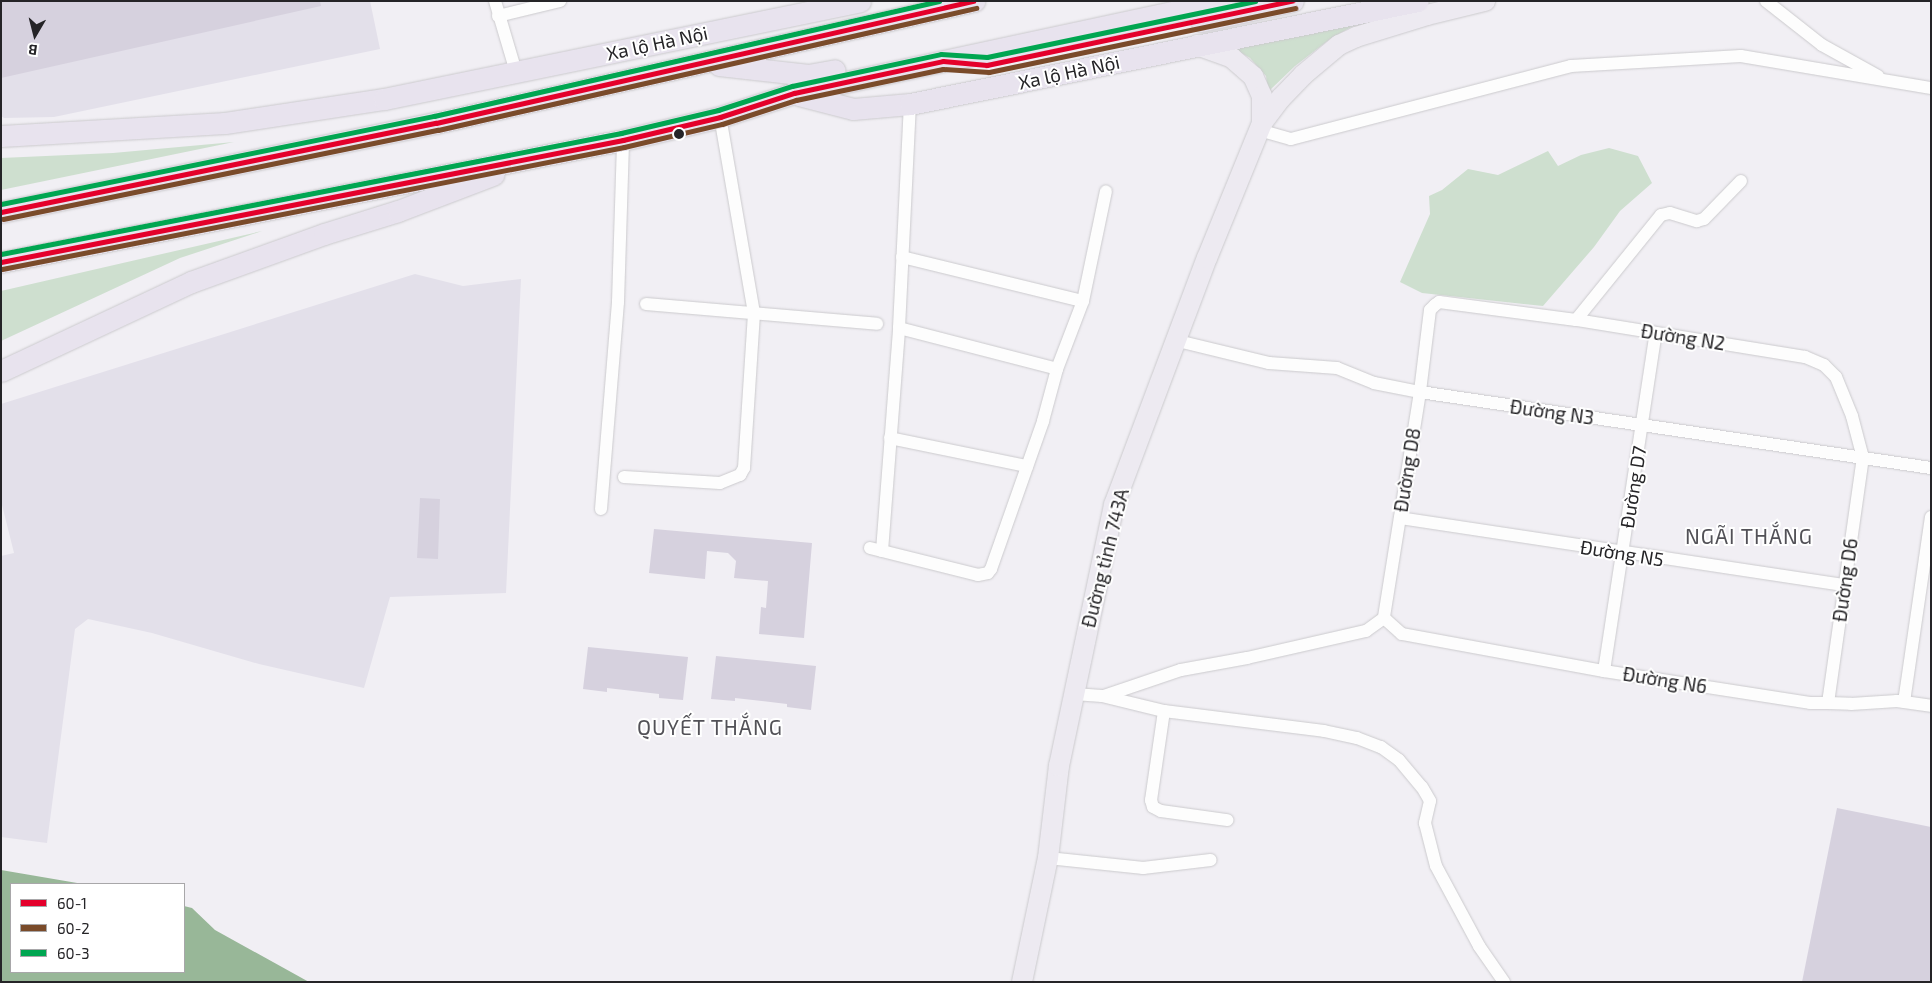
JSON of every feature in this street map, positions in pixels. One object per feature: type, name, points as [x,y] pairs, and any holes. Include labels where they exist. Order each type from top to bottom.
[{"type":"highway","name":"Xa lộ Hà Nội","points":[[1,136],[225,123],[384,99],[860,1]]},
{"type":"highway","name":"Xa lộ Hà Nội","points":[[1,212],[469,116],[974,1]]},
{"type":"highway","points":[[982,52],[1160,1]]},
{"type":"highway","points":[[1,262],[623,140],[720,117],[794,93],[1224,1]]},
{"type":"highway","points":[[982,52],[1293,1]]},
{"type":"highway","name":"Xa lộ Hà Nội","points":[[794,93],[853,108],[910,104],[1076,72],[1197,45],[1418,1]]},
{"type":"highway","name":"Xa lộ Hà Nội","points":[[702,63],[808,75],[982,52]]},
{"type":"highway","points":[[469,116],[516,72],[576,92]]},
{"type":"highway","points":[[1,371],[191,282],[324,234],[398,211],[538,157]]},
{"type":"main road","name":"Đường tỉnh 743A","points":[[1022,982],[1048,858],[1059,766],[1114,505],[1178,341],[1207,258],[1260,127],[1280,98],[1303,75],[1340,45],[1356,37],[1427,15],[1485,1]]},
{"type":"main road","name":"Đường tỉnh 743A","points":[[1197,45],[1232,58],[1253,76],[1262,96],[1260,127]]},
{"type":"street","points":[[495,1],[516,72]]},
{"type":"street","points":[[498,16],[560,1]]},
{"type":"street","points":[[1766,1],[1822,45],[1887,81]]},
{"type":"street","points":[[1260,127],[1291,139],[1571,66],[1741,56],[1931,88]]},
{"type":"street","points":[[910,104],[899,328],[890,438],[876,549],[978,575],[988,573],[991,569],[1043,421],[1057,369],[1083,301],[1106,191]]},
{"type":"street","points":[[624,477],[720,482],[740,476],[744,468],[754,313],[720,117]]},
{"type":"street","points":[[601,509],[618,302],[623,140]]},
{"type":"street","points":[[1576,320],[1661,215],[1670,212],[1697,221],[1704,218],[1741,181]]},
{"type":"street","points":[[902,257],[1083,301]]},
{"type":"street","name":"Đường N2","points":[[1439,302],[1576,320],[1805,357],[1824,365],[1836,377],[1852,416],[1863,458]]},
{"type":"street","name":"Đường D8","points":[[1384,618],[1420,392],[1430,310],[1439,302]]},
{"type":"street","points":[[646,304],[877,324]]},
{"type":"street","points":[[899,328],[1057,369]]},
{"type":"street","name":"Đường D7","points":[[1604,671],[1656,333]]},
{"type":"street","name":"Đường N3","points":[[1178,341],[1269,363],[1338,368],[1374,383],[1420,392],[1931,468]]},
{"type":"street","points":[[890,438],[1027,466]]},
{"type":"street","name":"Đường D6","points":[[1828,704],[1863,458]]},
{"type":"street","points":[[1904,702],[1931,517]]},
{"type":"street","name":"Đường N5","points":[[1400,518],[1844,585]]},
{"type":"street","points":[[1102,696],[1181,670],[1247,658],[1366,631],[1384,618]]},
{"type":"street","name":"Đường N6","points":[[1384,618],[1402,634],[1604,671],[1810,703],[1904,702],[1931,706]]},
{"type":"street","points":[[1074,694],[1102,696],[1164,711],[1324,731],[1356,738],[1381,747],[1399,760],[1422,787],[1430,801],[1425,823],[1436,866],[1479,946],[1504,982]]},
{"type":"street","points":[[1164,711],[1151,800],[1154,807],[1161,811],[1227,820]]},
{"type":"street","points":[[1048,858],[1143,868],[1211,860]]},
{"type":"shaded area","points":[[1,1],[370,1],[380,49],[54,117],[4,118],[1,116]]},
{"type":"shaded area","points":[[1367,18],[1330,39],[1295,66],[1268,92],[1266,76],[1250,58],[1231,47]]},
{"type":"shaded area","points":[[234,142],[1,190],[1,158],[113,153]]},
{"type":"shaded area","points":[[1609,148],[1638,156],[1652,183],[1620,211],[1594,247],[1543,306],[1422,293],[1400,282],[1430,214],[1429,196],[1442,190],[1468,169],[1498,175],[1548,151],[1558,166],[1581,155]]},
{"type":"shaded area","points":[[262,231],[180,258],[1,341],[1,291]]},
{"type":"shaded area","points":[[415,274],[463,286],[521,279],[506,593],[390,597],[364,688],[259,664],[152,633],[88,619],[75,629],[47,843],[1,837],[1,556],[14,553],[1,501],[1,404]]},
{"type":"shaded area","points":[[1,870],[77,883],[10,883],[10,973],[185,973],[185,906],[192,908],[215,930],[309,982],[1,982]]},
{"type":"building","points":[[1,1],[320,1],[321,6],[1,78]]},
{"type":"building","points":[[420,498],[440,499],[438,559],[417,558]]},
{"type":"building","points":[[654,529],[812,543],[804,638],[759,634],[761,607],[766,608],[768,581],[734,578],[736,561],[728,553],[707,551],[705,579],[649,573]]},
{"type":"building","points":[[588,647],[688,657],[683,700],[659,698],[659,694],[607,688],[607,692],[583,689]]},
{"type":"building","points":[[716,656],[816,666],[811,710],[787,707],[787,704],[735,698],[735,701],[711,699]]},
{"type":"building","points":[[1837,808],[1931,827],[1931,982],[1802,982]]},
{"type":"transit line","name":"60-3","points":[[1,204],[434,116],[939,1]]},
{"type":"transit line","name":"60-1","points":[[1,212],[436,123],[973,1]]},
{"type":"transit line","name":"60-3","points":[[1,254],[621,133],[718,110],[792,86],[941,54],[987,57],[1255,1]]},
{"type":"transit line","name":"60-1","points":[[1,262],[623,140],[720,117],[794,93],[943,61],[987,65],[1292,1]]},
{"type":"transit line","name":"60-2","points":[[3,219],[438,130],[976,8]]},
{"type":"transit line","name":"60-2","points":[[2,269],[624,147],[722,124],[796,100],[943,69],[989,72],[1295,8]]},
{"type":"district","name":"NGÃI THẮNG","points":[[1749,536]]},
{"type":"district","name":"QUYẾT THẮNG","points":[[710,727]]}]
